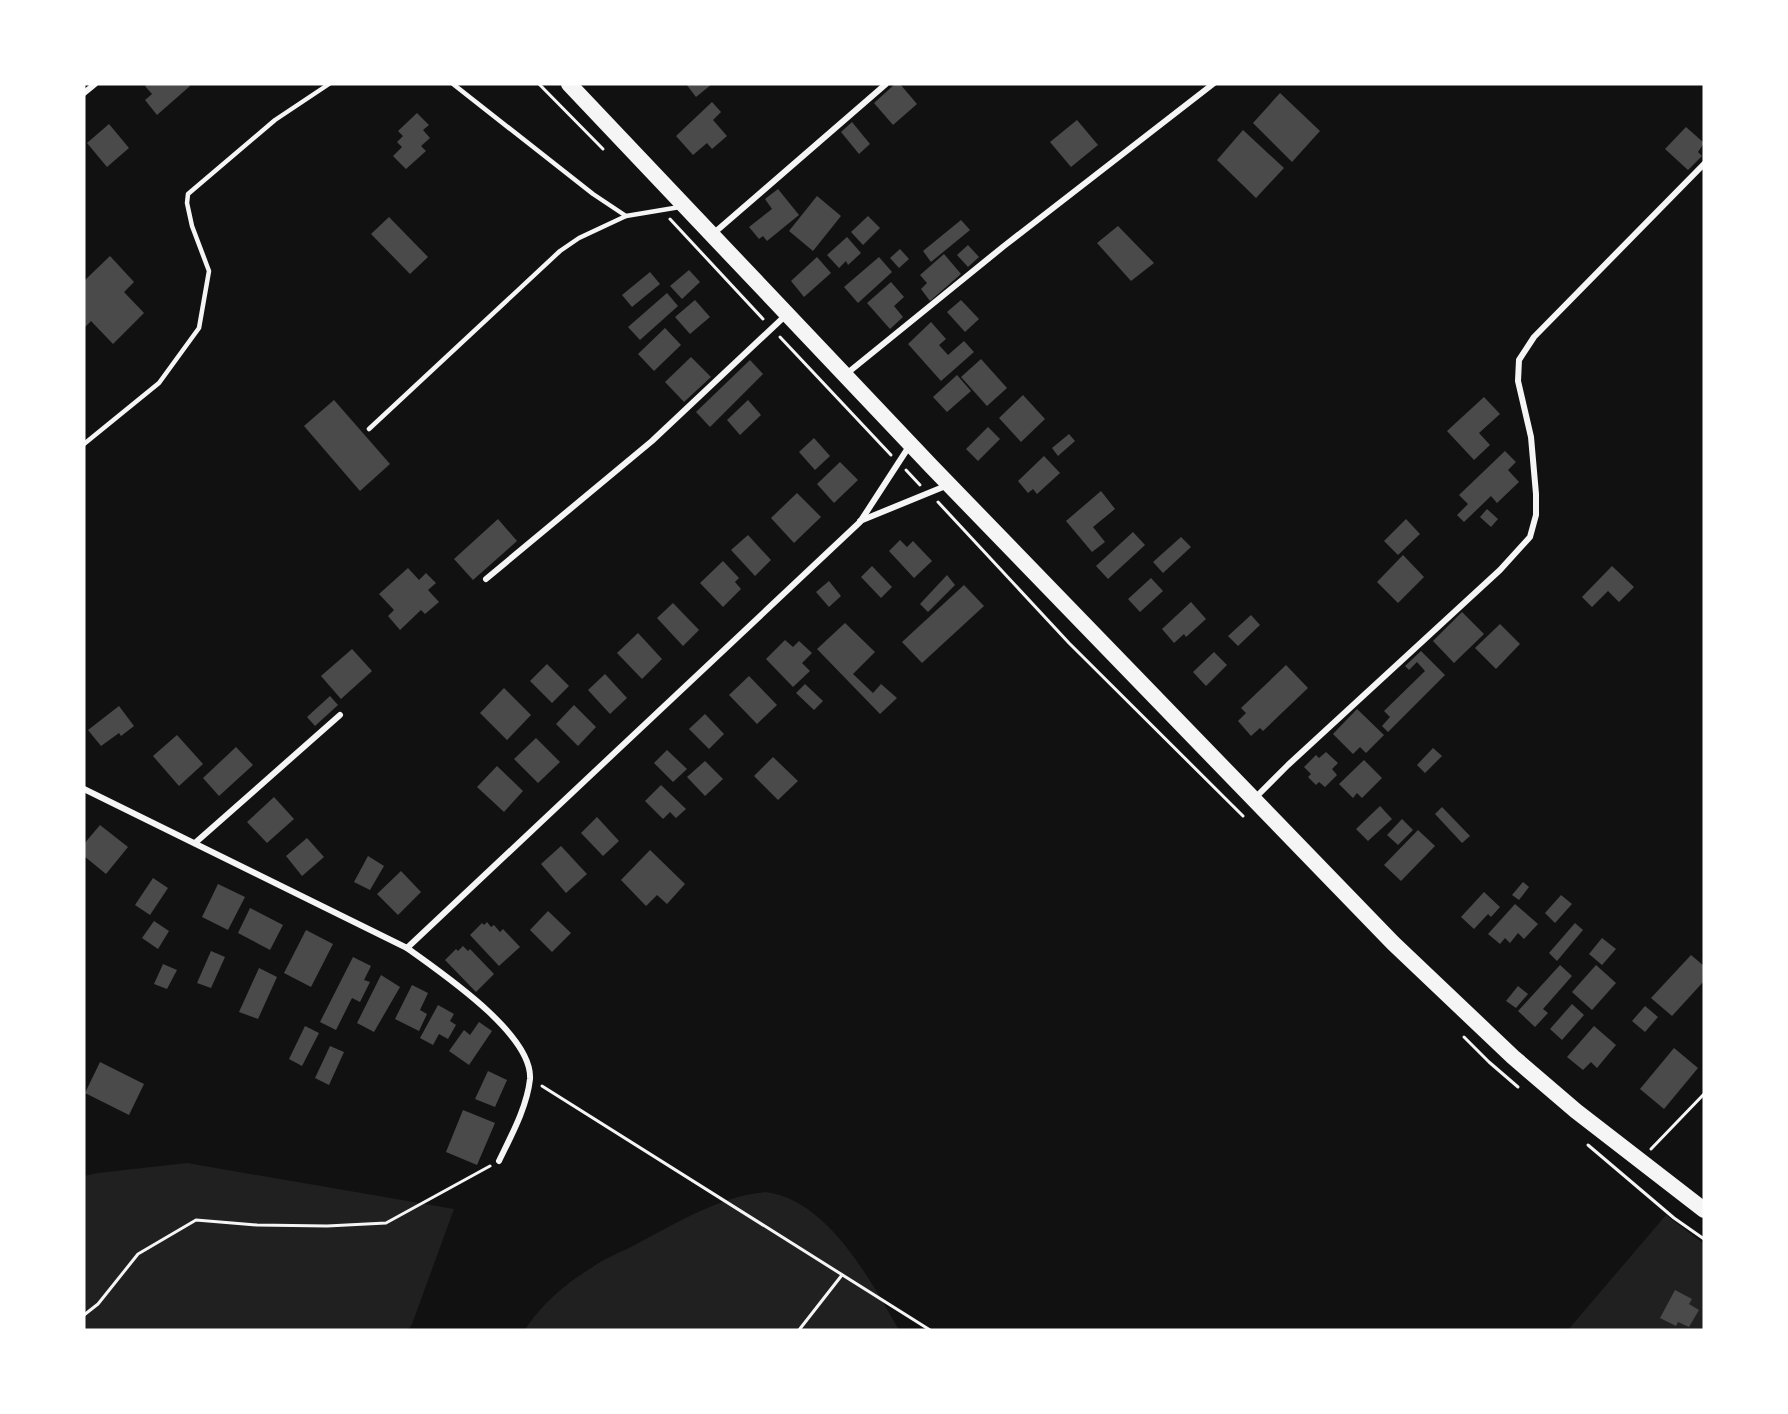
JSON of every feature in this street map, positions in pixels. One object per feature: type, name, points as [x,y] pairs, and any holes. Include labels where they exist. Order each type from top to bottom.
[{"type":"highway","points":[[569,84],[910,445],[1253,800],[1452,1001],[1531,1072],[1640,1162],[1704,1210]]},
{"type":"street","points":[[84,93],[94,84]]},
{"type":"street","points":[[712,235],[886,84]]},
{"type":"street","points":[[845,376],[1013,238],[1213,84]]},
{"type":"street","points":[[1253,800],[1500,570],[1530,537],[1536,515],[1536,495],[1531,437],[1518,381],[1518,360],[1534,337],[1704,164]]},
{"type":"street","points":[[486,579],[652,441],[787,315]]},
{"type":"street","points":[[407,948],[860,522],[910,445]]},
{"type":"street","points":[[860,522],[949,485]]},
{"type":"street","points":[[195,843],[340,715]]},
{"type":"street","points":[[84,789],[407,948],[482,1005],[507,1031],[524,1055],[530,1078],[523,1107],[499,1161]]},
{"type":"lane","points":[[84,444],[159,383],[199,328],[209,271],[192,226],[187,203],[188,194],[275,120],[329,84]]},
{"type":"lane","points":[[453,84],[593,194],[626,216]]},
{"type":"lane","points":[[369,429],[560,251],[579,238],[626,216],[684,206]]},
{"type":"path","points":[[539,84],[611,156]]},
{"type":"path","points":[[662,210],[1062,635],[1251,824]]},
{"type":"path","points":[[530,1078],[930,1330]]},
{"type":"path","points":[[1640,1162],[1704,1094]]},
{"type":"path","points":[[84,1315],[98,1304],[138,1254],[196,1220],[257,1225],[327,1226],[386,1223],[499,1161]]},
{"type":"path","points":[[1674,1218],[1704,1239]]},
{"type":"path","points":[[799,1330],[842,1275]]},
{"type":"shaded area","points":[[187,1163],[454,1209],[408,1330],[84,1330],[84,1176]]},
{"type":"shaded area","points":[[766,1192],[789,1198],[809,1210],[828,1226],[861,1267],[899,1330],[525,1330],[553,1297],[570,1282],[599,1263],[715,1205],[749,1194]]},
{"type":"shaded area","points":[[1666,1215],[1704,1244],[1704,1330],[1568,1330]]},
{"type":"building","points":[[147,84],[188,84],[190,86],[157,115],[145,100],[152,94],[145,86]]},
{"type":"building","points":[[686,84],[712,84],[696,97]]},
{"type":"building","points":[[895,84],[900,84],[917,104],[893,125],[874,103]]},
{"type":"building","points":[[1280,93],[1320,131],[1292,162],[1253,123]]},
{"type":"building","points":[[712,102],[721,112],[713,120],[727,136],[712,149],[707,143],[693,155],[676,136]]},
{"type":"building","points":[[417,113],[429,125],[423,130],[430,138],[421,146],[426,151],[406,169],[393,156],[402,147],[397,142],[403,136],[398,131]]},
{"type":"building","points":[[1077,120],[1098,145],[1071,167],[1050,142]]},
{"type":"building","points":[[852,122],[870,144],[859,154],[841,132]]},
{"type":"building","points":[[109,124],[129,148],[107,167],[87,143]]},
{"type":"building","points":[[1686,127],[1704,143],[1698,152],[1702,156],[1688,170],[1665,149]]},
{"type":"building","points":[[1243,130],[1284,168],[1256,198],[1217,160]]},
{"type":"building","points":[[778,189],[799,215],[767,241],[763,236],[759,239],[749,227],[772,209],[765,199]]},
{"type":"building","points":[[817,196],[841,216],[813,251],[789,231]]},
{"type":"building","points":[[868,216],[880,228],[863,245],[851,232]]},
{"type":"building","points":[[389,217],[428,257],[410,274],[371,234]]},
{"type":"building","points":[[961,220],[970,230],[931,262],[923,251]]},
{"type":"building","points":[[1118,226],[1154,263],[1131,281],[1097,243]]},
{"type":"building","points":[[847,237],[861,253],[848,265],[846,261],[839,268],[827,255]]},
{"type":"building","points":[[968,245],[979,257],[968,267],[957,255]]},
{"type":"building","points":[[900,249],[909,259],[899,268],[890,258]]},
{"type":"building","points":[[944,254],[961,274],[930,301],[921,289],[927,283],[920,275]]},
{"type":"building","points":[[110,256],[134,282],[124,292],[144,313],[113,344],[91,321],[84,328],[84,281]]},
{"type":"building","points":[[817,257],[831,273],[804,297],[791,281]]},
{"type":"building","points":[[879,257],[892,272],[858,303],[844,287]]},
{"type":"building","points":[[689,270],[700,282],[682,299],[670,286]]},
{"type":"building","points":[[650,272],[660,284],[632,307],[622,295]]},
{"type":"building","points":[[891,282],[904,297],[894,306],[903,317],[890,329],[867,303]]},
{"type":"building","points":[[667,293],[678,306],[640,340],[628,327]]},
{"type":"building","points":[[695,300],[710,317],[690,334],[675,317]]},
{"type":"building","points":[[961,300],[979,319],[965,332],[947,312]]},
{"type":"building","points":[[931,322],[946,339],[939,345],[948,355],[964,341],[974,352],[941,381],[908,344]]},
{"type":"building","points":[[665,328],[681,345],[654,371],[638,354]]},
{"type":"building","points":[[691,357],[711,377],[684,402],[665,382]]},
{"type":"building","points":[[981,359],[1007,388],[987,406],[961,377]]},
{"type":"building","points":[[750,360],[763,374],[710,427],[696,412]]},
{"type":"building","points":[[957,375],[971,391],[947,412],[933,397]]},
{"type":"building","points":[[1023,395],[1045,419],[1021,442],[999,418]]},
{"type":"building","points":[[1484,397],[1500,414],[1479,433],[1490,445],[1474,460],[1447,431]]},
{"type":"building","points":[[334,400],[390,464],[360,491],[304,426]]},
{"type":"building","points":[[748,400],[761,415],[740,435],[727,420]]},
{"type":"building","points":[[988,427],[1000,439],[978,461],[966,449]]},
{"type":"building","points":[[1069,434],[1075,441],[1058,456],[1052,448]]},
{"type":"building","points":[[814,438],[830,456],[815,470],[799,452]]},
{"type":"building","points":[[1505,451],[1516,462],[1508,470],[1519,482],[1497,503],[1491,496],[1464,522],[1457,515],[1468,504],[1459,495]]},
{"type":"building","points":[[1044,456],[1060,473],[1037,494],[1033,489],[1028,493],[1018,481]]},
{"type":"building","points":[[840,462],[858,480],[834,503],[817,484]]},
{"type":"building","points":[[1101,491],[1115,509],[1093,527],[1105,542],[1092,552],[1066,521]]},
{"type":"building","points":[[797,493],[821,517],[794,543],[771,518]]},
{"type":"building","points":[[1487,509],[1498,519],[1491,527],[1480,517]]},
{"type":"building","points":[[498,519],[517,541],[473,580],[454,559]]},
{"type":"building","points":[[1406,519],[1420,534],[1398,555],[1384,541]]},
{"type":"building","points":[[1133,532],[1145,545],[1108,579],[1096,566]]},
{"type":"building","points":[[748,535],[771,560],[755,576],[731,550]]},
{"type":"building","points":[[1181,537],[1191,547],[1163,573],[1153,562]]},
{"type":"building","points":[[900,540],[907,547],[913,541],[932,561],[914,578],[889,551]]},
{"type":"building","points":[[1403,555],[1424,577],[1398,603],[1377,582]]},
{"type":"building","points":[[723,561],[739,578],[735,582],[741,589],[723,607],[700,583]]},
{"type":"building","points":[[872,566],[892,587],[881,598],[861,577]]},
{"type":"building","points":[[1612,566],[1634,587],[1619,602],[1608,591],[1592,607],[1582,597]]},
{"type":"building","points":[[408,568],[419,580],[426,573],[436,583],[428,590],[439,602],[425,614],[421,610],[400,630],[388,616],[394,610],[379,594]]},
{"type":"building","points":[[947,575],[955,585],[928,612],[920,604]]},
{"type":"building","points":[[1151,578],[1163,591],[1140,612],[1128,599]]},
{"type":"building","points":[[829,581],[841,596],[829,607],[816,592]]},
{"type":"building","points":[[964,585],[984,606],[922,663],[902,642]]},
{"type":"building","points":[[1191,602],[1206,619],[1186,637],[1184,634],[1174,643],[1162,629]]},
{"type":"building","points":[[673,603],[699,630],[683,646],[657,618]]},
{"type":"building","points":[[1462,612],[1484,634],[1454,663],[1433,641]]},
{"type":"building","points":[[1251,615],[1260,625],[1238,646],[1228,636]]},
{"type":"building","points":[[845,623],[875,652],[853,674],[873,693],[881,684],[897,698],[880,714],[817,649]]},
{"type":"building","points":[[1500,624],[1520,644],[1496,669],[1475,648]]},
{"type":"building","points":[[638,633],[662,659],[642,679],[617,653]]},
{"type":"building","points":[[785,640],[793,647],[799,641],[812,653],[802,663],[810,671],[793,687],[766,659]]},
{"type":"building","points":[[352,649],[372,671],[341,699],[321,676]]},
{"type":"building","points":[[1421,651],[1445,675],[1388,732],[1382,726],[1390,717],[1384,711],[1425,671],[1417,662],[1409,670],[1405,666]]},
{"type":"building","points":[[1214,652],[1227,665],[1206,686],[1193,672]]},
{"type":"building","points":[[547,664],[569,686],[552,703],[530,681]]},
{"type":"building","points":[[1286,665],[1308,688],[1263,731],[1260,728],[1251,736],[1238,721],[1246,713],[1241,708]]},
{"type":"building","points":[[605,674],[627,698],[610,714],[588,690]]},
{"type":"building","points":[[749,676],[777,705],[757,724],[729,695]]},
{"type":"building","points":[[805,684],[823,701],[814,710],[796,693]]},
{"type":"building","points":[[504,688],[531,715],[507,740],[480,713]]},
{"type":"building","points":[[330,696],[338,705],[315,726],[307,717]]},
{"type":"building","points":[[574,705],[596,727],[578,746],[556,724]]},
{"type":"building","points":[[119,706],[134,726],[121,736],[119,733],[101,746],[88,730]]},
{"type":"building","points":[[1357,709],[1384,735],[1366,753],[1360,747],[1353,754],[1333,734]]},
{"type":"building","points":[[705,714],[724,734],[709,749],[689,729]]},
{"type":"building","points":[[177,735],[203,764],[179,786],[153,756]]},
{"type":"building","points":[[536,738],[560,762],[538,783],[514,759]]},
{"type":"building","points":[[236,747],[253,765],[219,796],[203,778]]},
{"type":"building","points":[[1433,748],[1442,756],[1425,773],[1417,765]]},
{"type":"building","points":[[667,750],[687,769],[673,782],[654,763]]},
{"type":"building","points":[[1326,752],[1338,763],[1332,769],[1337,775],[1325,787],[1319,782],[1316,785],[1308,777],[1311,774],[1304,767],[1316,755],[1319,758]]},
{"type":"building","points":[[773,757],[798,781],[778,800],[754,776]]},
{"type":"building","points":[[1364,760],[1382,778],[1362,798],[1357,793],[1353,798],[1339,784]]},
{"type":"building","points":[[705,761],[723,779],[705,796],[687,777]]},
{"type":"building","points":[[497,766],[523,791],[504,812],[477,787]]},
{"type":"building","points":[[661,785],[686,809],[676,818],[670,812],[663,819],[645,801]]},
{"type":"building","points":[[274,797],[294,819],[267,843],[247,822]]},
{"type":"building","points":[[1380,806],[1392,819],[1368,841],[1356,829]]},
{"type":"building","points":[[1442,807],[1470,836],[1462,843],[1435,814]]},
{"type":"building","points":[[597,817],[619,841],[603,856],[581,833]]},
{"type":"building","points":[[1402,819],[1413,830],[1398,845],[1387,835]]},
{"type":"building","points":[[100,825],[128,847],[106,874],[84,856],[84,844]]},
{"type":"building","points":[[1418,830],[1435,846],[1401,881],[1384,865]]},
{"type":"building","points":[[307,838],[324,857],[302,876],[286,856]]},
{"type":"building","points":[[561,846],[587,874],[566,893],[541,864]]},
{"type":"building","points":[[650,850],[685,884],[667,904],[657,895],[646,906],[621,880]]},
{"type":"building","points":[[368,856],[384,866],[370,890],[354,882]]},
{"type":"building","points":[[401,871],[421,892],[398,915],[377,894]]},
{"type":"building","points":[[153,878],[168,888],[150,915],[135,905]]},
{"type":"building","points":[[1523,882],[1529,887],[1519,900],[1512,895]]},
{"type":"building","points":[[218,884],[245,897],[228,930],[202,917]]},
{"type":"building","points":[[1484,892],[1500,907],[1491,917],[1488,914],[1474,929],[1461,917]]},
{"type":"building","points":[[1561,895],[1572,904],[1555,923],[1545,913]]},
{"type":"building","points":[[1515,904],[1538,924],[1524,939],[1518,933],[1510,943],[1505,938],[1500,944],[1488,934]]},
{"type":"building","points":[[250,908],[283,925],[270,950],[238,933]]},
{"type":"building","points":[[548,911],[571,933],[552,952],[530,930]]},
{"type":"building","points":[[154,921],[169,931],[158,949],[142,938]]},
{"type":"building","points":[[487,922],[491,927],[494,925],[500,932],[503,929],[520,947],[499,966],[470,935],[482,923],[484,925]]},
{"type":"building","points":[[1575,923],[1583,930],[1557,961],[1549,953]]},
{"type":"building","points":[[306,930],[333,944],[311,987],[284,973]]},
{"type":"building","points":[[1602,938],[1616,949],[1602,965],[1589,954]]},
{"type":"building","points":[[463,946],[468,951],[470,949],[494,974],[476,992],[445,960],[456,949],[458,951]]},
{"type":"building","points":[[211,951],[225,957],[211,988],[197,983]]},
{"type":"building","points":[[1691,955],[1704,966],[1704,981],[1672,1016],[1651,998]]},
{"type":"building","points":[[353,957],[371,966],[364,980],[370,982],[360,1002],[352,998],[336,1030],[320,1022]]},
{"type":"building","points":[[163,964],[177,970],[167,989],[154,984]]},
{"type":"building","points":[[1560,965],[1572,976],[1543,1009],[1548,1013],[1535,1027],[1518,1011]]},
{"type":"building","points":[[1596,965],[1616,983],[1592,1010],[1572,992]]},
{"type":"building","points":[[259,968],[277,977],[258,1019],[239,1012]]},
{"type":"building","points":[[381,975],[400,987],[374,1032],[357,1023]]},
{"type":"building","points":[[412,985],[428,993],[420,1010],[427,1014],[419,1031],[395,1019]]},
{"type":"building","points":[[1518,986],[1528,994],[1516,1008],[1506,1001]]},
{"type":"building","points":[[1572,1004],[1584,1015],[1562,1040],[1550,1029]]},
{"type":"building","points":[[438,1005],[454,1014],[450,1021],[456,1025],[448,1039],[439,1034],[433,1045],[420,1038]]},
{"type":"building","points":[[1645,1006],[1658,1017],[1645,1032],[1632,1021]]},
{"type":"building","points":[[479,1022],[492,1031],[469,1065],[449,1051],[464,1030],[470,1035]]},
{"type":"building","points":[[305,1026],[319,1033],[302,1066],[289,1059]]},
{"type":"building","points":[[1594,1026],[1616,1045],[1597,1068],[1591,1062],[1583,1070],[1567,1057]]},
{"type":"building","points":[[330,1046],[344,1052],[329,1085],[315,1078]]},
{"type":"building","points":[[1674,1048],[1698,1068],[1664,1109],[1640,1089]]},
{"type":"building","points":[[100,1062],[144,1084],[129,1115],[85,1093]]},
{"type":"building","points":[[488,1071],[507,1080],[495,1107],[475,1099]]},
{"type":"building","points":[[463,1110],[495,1123],[477,1165],[446,1152]]},
{"type":"building","points":[[1675,1290],[1692,1299],[1689,1304],[1699,1310],[1689,1327],[1678,1322],[1676,1326],[1660,1318]]}]
